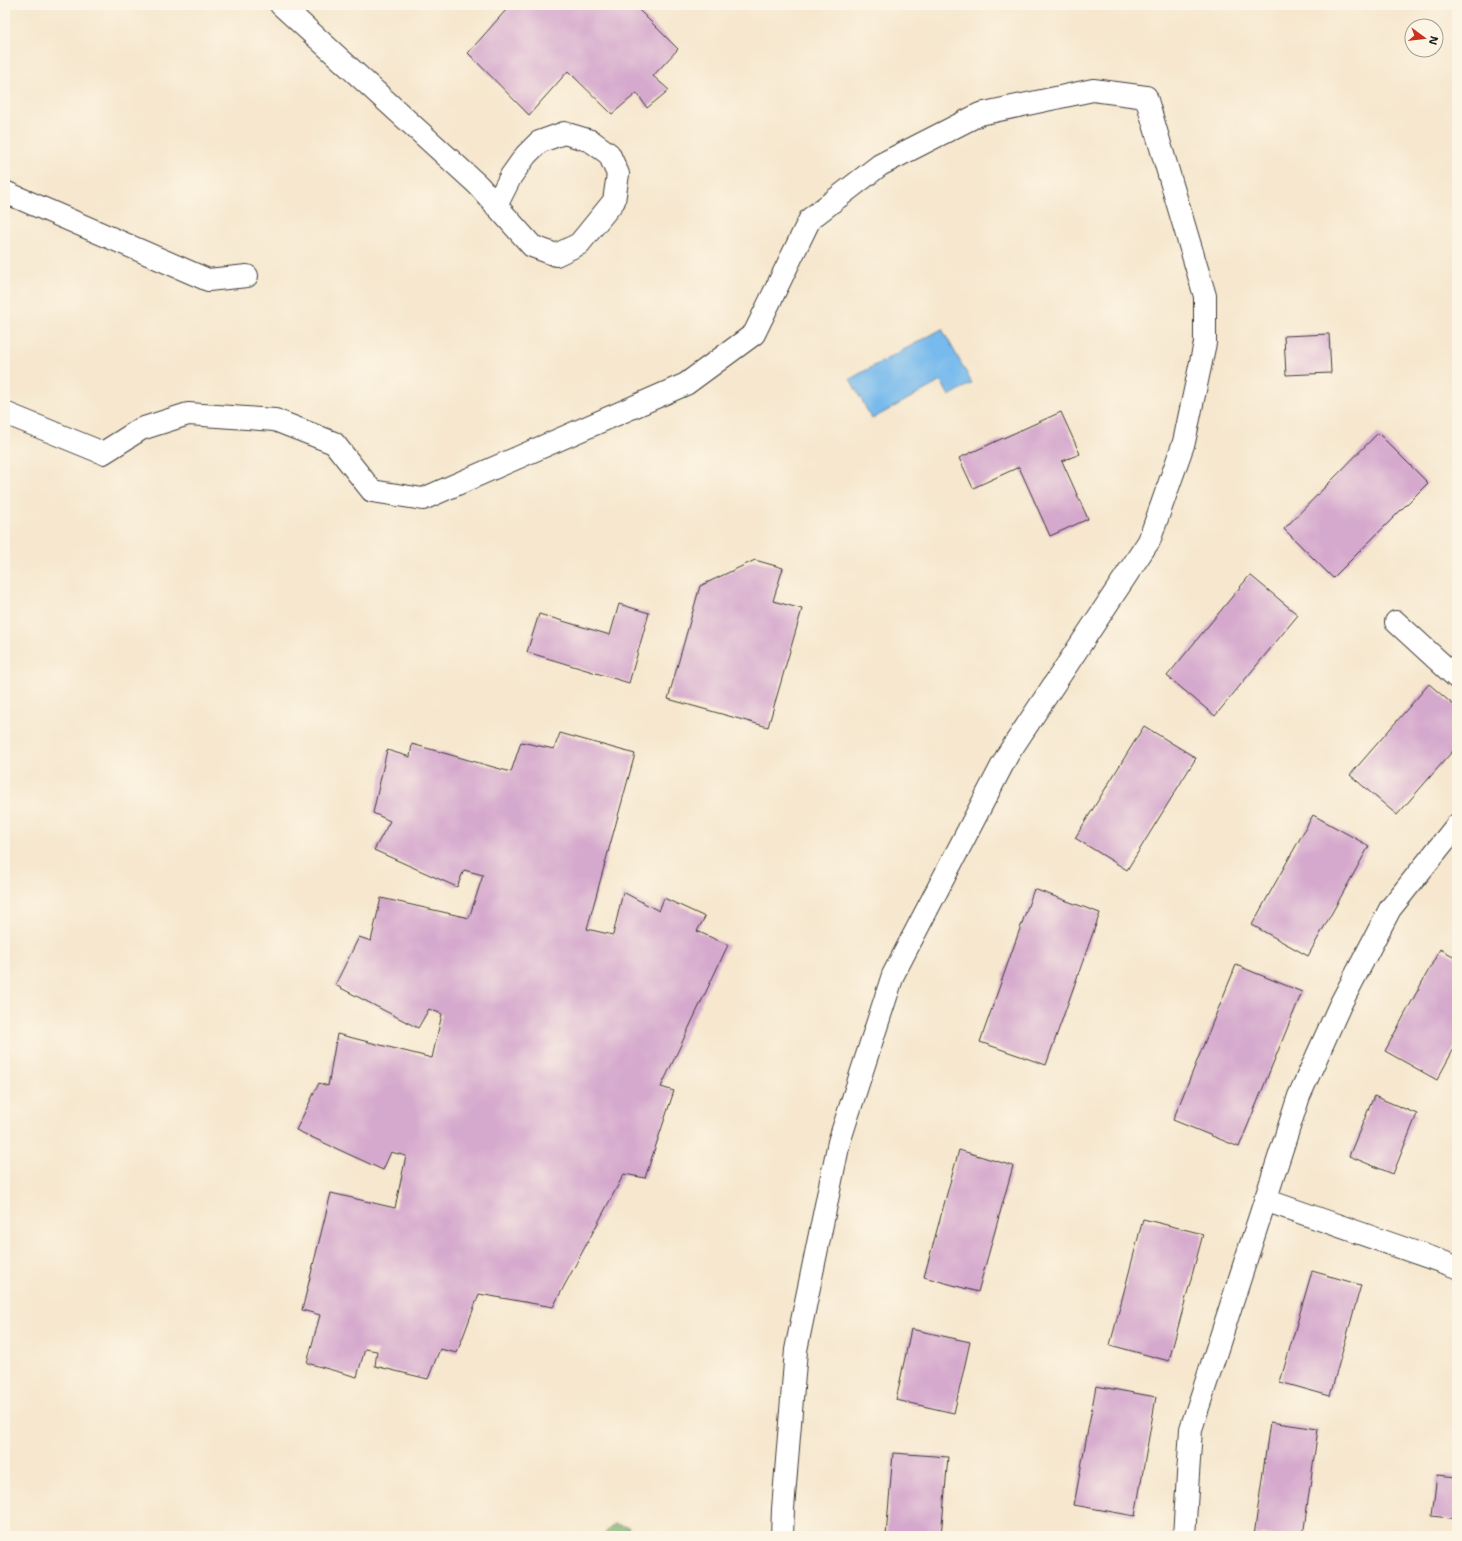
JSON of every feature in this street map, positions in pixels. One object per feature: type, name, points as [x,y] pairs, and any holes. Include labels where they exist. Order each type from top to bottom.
[{"type":"lane","points":[[281,5],[478,185],[496,206],[532,246],[556,255],[579,244],[614,201],[618,174],[609,154],[591,141],[564,133],[539,142],[526,155],[511,176],[496,206]]},
{"type":"lane","points":[[5,413],[103,453],[141,429],[188,414],[275,420],[334,443],[372,491],[424,499],[686,384],[754,334],[810,219],[880,165],[980,114],[1093,90],[1146,97],[1205,296],[1205,343],[1184,442],[1150,541],[1008,754],[893,975],[839,1142],[798,1343],[783,1509],[782,1536]]},
{"type":"lane","points":[[5,192],[208,280],[247,276]]},
{"type":"lane","points":[[1396,622],[1457,678]]},
{"type":"lane","points":[[1184,1536],[1191,1429],[1299,1096],[1340,1005],[1390,909],[1457,825]]},
{"type":"lane","points":[[1265,1200],[1457,1267]]},
{"type":"green space","points":[[614,1524],[629,1527],[625,1536],[602,1536]]},
{"type":"water","points":[[942,329],[972,383],[949,396],[941,381],[872,419],[850,379]]},
{"type":"building","points":[[501,5],[638,5],[636,7],[678,49],[653,76],[669,90],[647,108],[637,93],[612,114],[568,71],[529,115],[468,53],[506,10]]},
{"type":"building","points":[[1329,334],[1331,373],[1286,375],[1284,336]]},
{"type":"building","points":[[1061,412],[1080,454],[1062,461],[1088,519],[1050,536],[1019,467],[973,488],[959,458]]},
{"type":"building","points":[[1378,433],[1428,483],[1333,578],[1284,529]]},
{"type":"building","points":[[755,560],[783,568],[773,601],[802,609],[768,727],[668,699],[700,586]]},
{"type":"building","points":[[1250,575],[1298,615],[1215,716],[1167,676]]},
{"type":"building","points":[[619,604],[649,613],[629,683],[527,652],[539,614],[610,635]]},
{"type":"building","points":[[1429,684],[1457,708],[1457,746],[1397,815],[1350,775]]},
{"type":"building","points":[[1144,726],[1196,758],[1127,870],[1075,838]]},
{"type":"building","points":[[560,733],[635,754],[587,929],[613,935],[623,892],[659,911],[664,898],[705,917],[697,931],[728,945],[661,1087],[674,1091],[645,1178],[624,1174],[553,1307],[479,1294],[457,1353],[440,1349],[428,1379],[375,1366],[377,1351],[365,1349],[357,1377],[307,1363],[320,1315],[302,1310],[331,1193],[395,1208],[406,1156],[391,1152],[383,1170],[296,1130],[319,1083],[328,1086],[337,1034],[432,1058],[442,1014],[429,1009],[418,1028],[335,985],[359,937],[371,941],[381,898],[469,918],[483,875],[464,870],[457,887],[374,850],[390,821],[373,813],[387,750],[410,757],[412,744],[511,772],[521,742],[554,749]]},
{"type":"building","points":[[1313,815],[1369,846],[1308,956],[1252,925]]},
{"type":"building","points":[[1034,889],[1100,913],[1046,1065],[980,1042]]},
{"type":"building","points":[[1440,949],[1457,958],[1457,1043],[1437,1080],[1385,1051]]},
{"type":"building","points":[[1236,965],[1302,992],[1239,1147],[1173,1120]]},
{"type":"building","points":[[1374,1096],[1417,1114],[1393,1174],[1349,1156]]},
{"type":"building","points":[[959,1150],[1013,1166],[978,1292],[924,1277]]},
{"type":"building","points":[[1143,1219],[1203,1234],[1169,1361],[1110,1345]]},
{"type":"building","points":[[1312,1271],[1361,1285],[1330,1396],[1280,1382]]},
{"type":"building","points":[[911,1329],[970,1342],[954,1413],[896,1400]]},
{"type":"building","points":[[1096,1386],[1156,1397],[1135,1516],[1074,1505]]},
{"type":"building","points":[[1270,1422],[1318,1429],[1303,1536],[1254,1536]]},
{"type":"building","points":[[893,1453],[948,1457],[941,1536],[886,1536]]},
{"type":"building","points":[[1437,1475],[1457,1477],[1457,1519],[1432,1516]]}]
